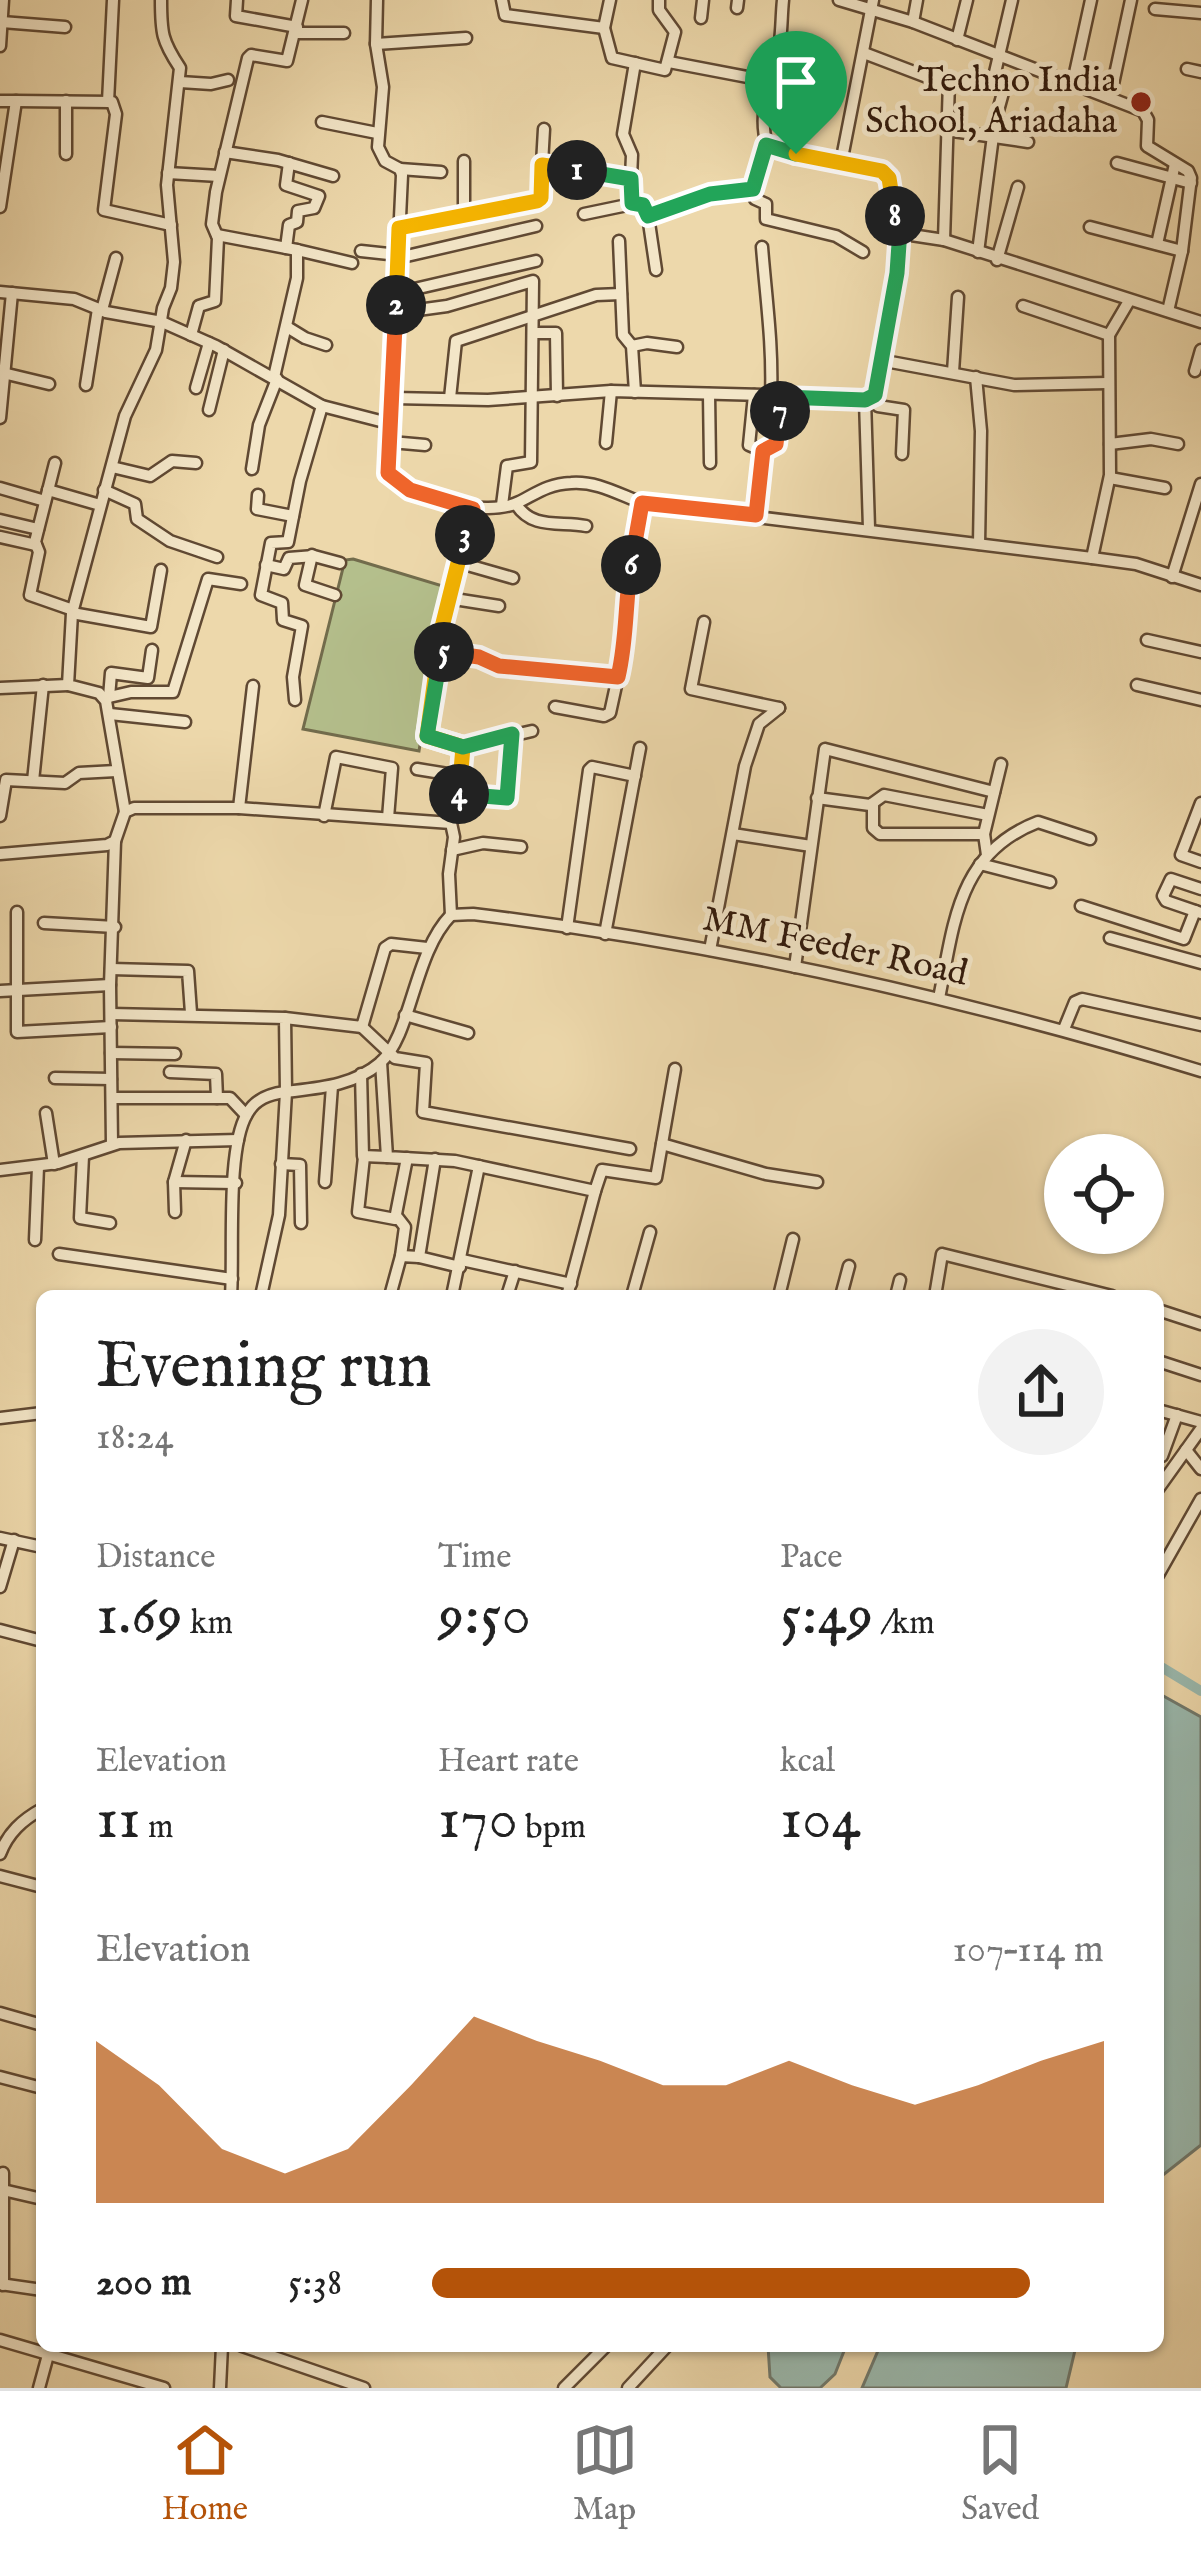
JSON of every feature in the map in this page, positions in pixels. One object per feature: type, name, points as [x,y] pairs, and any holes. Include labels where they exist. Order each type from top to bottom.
[{"type":"street","points":[[0,46],[3,0]]},
{"type":"street","points":[[108,102],[113,0]]},
{"type":"street","points":[[68,685],[72,612],[125,416],[144,381],[162,322],[174,262],[168,172],[180,68],[166,50],[160,31],[161,0]]},
{"type":"street","points":[[237,0],[236,16],[296,30],[344,33]]},
{"type":"street","points":[[191,335],[199,306],[215,301],[217,235],[212,224],[248,58],[287,62],[302,0]]},
{"type":"street","points":[[377,0],[376,44],[383,88],[377,133],[382,158],[400,169],[441,172]]},
{"type":"street","points":[[502,0],[505,15],[604,28]]},
{"type":"street","points":[[610,0],[604,28],[612,58],[667,70],[675,30],[658,10],[659,0]]},
{"type":"street","points":[[701,18],[704,0]]},
{"type":"street","points":[[783,0],[777,59],[768,81],[766,145],[753,189],[755,200],[766,204],[767,220],[836,236],[863,252]]},
{"type":"street","points":[[839,0],[872,5],[1144,111],[1147,146],[1190,173],[1182,250],[1168,311]]},
{"type":"street","points":[[913,22],[917,0]]},
{"type":"street","points":[[957,40],[967,0]]},
{"type":"street","points":[[992,83],[1012,0]]},
{"type":"street","points":[[1073,82],[1090,0]]},
{"type":"street","points":[[1110,98],[1131,0]]},
{"type":"street","points":[[841,163],[872,5]]},
{"type":"street","points":[[1155,9],[1201,13]]},
{"type":"street","points":[[2,22],[65,27]]},
{"type":"street","points":[[376,44],[466,38]]},
{"type":"street","points":[[864,53],[927,77],[992,83],[1004,89],[992,136],[978,252]]},
{"type":"street","points":[[777,59],[823,66]]},
{"type":"street","points":[[669,62],[768,81]]},
{"type":"street","points":[[632,203],[632,155],[623,134],[635,63]]},
{"type":"street","points":[[1187,69],[1201,72]]},
{"type":"street","points":[[180,82],[228,80]]},
{"type":"street","points":[[944,240],[949,81]]},
{"type":"street","points":[[0,101],[116,105],[104,210],[171,225]]},
{"type":"street","points":[[0,207],[16,101]]},
{"type":"street","points":[[66,101],[66,154]]},
{"type":"street","points":[[322,122],[377,133]]},
{"type":"street","points":[[399,228],[540,200],[544,129]]},
{"type":"street","points":[[946,130],[1028,142]]},
{"type":"street","points":[[766,145],[886,174],[898,232],[895,289],[878,388],[868,399],[869,528]]},
{"type":"street","points":[[225,152],[333,176]]},
{"type":"street","points":[[464,161],[464,215]]},
{"type":"street","points":[[252,469],[297,278],[289,225],[297,222],[298,211],[314,208],[319,196],[286,185],[289,163]]},
{"type":"street","points":[[1117,163],[1191,183]]},
{"type":"street","points":[[1157,244],[1175,164]]},
{"type":"street","points":[[542,165],[631,179]]},
{"type":"street","points":[[400,169],[388,473],[416,493],[473,509],[516,504],[539,489],[570,483],[601,486],[642,503],[1092,558],[1136,565],[1201,585]]},
{"type":"street","points":[[168,172],[219,176]]},
{"type":"street","points":[[997,260],[1018,187]]},
{"type":"street","points":[[648,216],[710,194],[753,189]]},
{"type":"street","points":[[584,214],[632,203],[643,205],[656,270]]},
{"type":"street","points":[[361,250],[398,256],[536,226]]},
{"type":"street","points":[[1090,227],[1182,250]]},
{"type":"street","points":[[898,232],[944,240],[1129,301],[1200,318]]},
{"type":"street","points":[[217,235],[352,263]]},
{"type":"street","points":[[619,241],[623,335],[632,346],[635,392]]},
{"type":"street","points":[[762,247],[765,314],[773,334],[777,396],[776,444],[763,451]]},
{"type":"street","points":[[86,386],[100,310],[116,258]]},
{"type":"street","points":[[397,293],[536,261]]},
{"type":"street","points":[[396,314],[447,306],[533,280],[531,462],[507,466],[502,505]]},
{"type":"street","points":[[0,418],[6,292],[74,299],[100,310],[162,322],[224,350],[322,406],[392,424]]},
{"type":"street","points":[[450,398],[456,341],[596,295],[622,294]]},
{"type":"street","points":[[953,373],[958,297]]},
{"type":"street","points":[[1092,558],[1110,478],[1109,335],[1129,301]]},
{"type":"street","points":[[1023,306],[1109,335]]},
{"type":"street","points":[[287,327],[326,345]]},
{"type":"street","points":[[533,333],[556,333],[557,395]]},
{"type":"street","points":[[196,388],[209,343]]},
{"type":"street","points":[[632,346],[677,347]]},
{"type":"street","points":[[208,410],[224,350]]},
{"type":"street","points":[[1195,371],[1201,350]]},
{"type":"street","points":[[880,360],[1014,385],[1108,383]]},
{"type":"street","points":[[3,373],[49,384]]},
{"type":"street","points":[[976,377],[981,431],[979,544]]},
{"type":"street","points":[[394,398],[531,398],[611,391],[868,399],[878,406],[904,410],[902,454]]},
{"type":"street","points":[[606,443],[611,391]]},
{"type":"street","points":[[709,394],[710,463]]},
{"type":"street","points":[[754,395],[749,445],[763,451]]},
{"type":"street","points":[[295,700],[293,677],[302,626],[283,620],[283,603],[261,597],[271,543],[286,544],[322,406]]},
{"type":"street","points":[[1110,444],[1151,439],[1178,444]]},
{"type":"street","points":[[391,442],[425,446]]},
{"type":"street","points":[[756,515],[763,451]]},
{"type":"street","points":[[112,467],[150,476],[172,461],[196,463]]},
{"type":"street","points":[[55,463],[38,530],[31,596],[72,612],[151,627],[161,570]]},
{"type":"street","points":[[1110,478],[1165,488]]},
{"type":"street","points":[[1172,577],[1201,484]]},
{"type":"street","points":[[0,488],[100,505]]},
{"type":"street","points":[[104,490],[135,505],[136,518],[170,541],[218,557]]},
{"type":"street","points":[[258,495],[257,509],[293,516]]},
{"type":"street","points":[[555,707],[608,716],[625,649],[625,601],[642,503]]},
{"type":"street","points":[[516,504],[526,518],[586,526]]},
{"type":"street","points":[[473,509],[448,598],[427,736],[463,747],[532,730]]},
{"type":"street","points":[[0,520],[38,530]]},
{"type":"street","points":[[0,537],[36,545]]},
{"type":"street","points":[[266,566],[284,569],[289,558],[312,556],[340,563]]},
{"type":"street","points":[[312,556],[305,585],[335,595]]},
{"type":"street","points":[[457,562],[513,578]]},
{"type":"street","points":[[0,688],[68,685],[107,697],[173,692],[208,579],[241,584]]},
{"type":"street","points":[[448,598],[499,607]]},
{"type":"street","points":[[704,622],[691,689],[779,708],[759,724],[746,766],[710,950]]},
{"type":"street","points":[[1147,640],[1201,652]]},
{"type":"street","points":[[112,1144],[115,841],[125,812],[107,697],[111,673],[148,678],[152,650]]},
{"type":"street","points":[[441,652],[479,657],[499,666],[618,677]]},
{"type":"street","points":[[33,781],[44,685]]},
{"type":"street","points":[[1137,685],[1201,700]]},
{"type":"street","points":[[238,808],[253,686]]},
{"type":"street","points":[[110,714],[185,722]]},
{"type":"street","points":[[459,795],[507,798],[512,734]]},
{"type":"street","points":[[387,1157],[384,1058],[405,1016],[427,948],[451,916],[451,823],[463,747]]},
{"type":"street","points":[[605,934],[640,748]]},
{"type":"street","points":[[795,967],[824,752],[829,749],[994,792]]},
{"type":"street","points":[[324,815],[336,757],[392,768],[388,818]]},
{"type":"street","points":[[983,860],[984,834],[1001,764]]},
{"type":"street","points":[[417,769],[460,776]]},
{"type":"street","points":[[567,928],[589,770],[635,776]]},
{"type":"street","points":[[0,816],[5,780],[65,783],[79,772],[116,771]]},
{"type":"street","points":[[817,798],[873,804],[884,795],[988,815]]},
{"type":"street","points":[[1201,803],[1196,832],[1181,855],[1201,862]]},
{"type":"street","points":[[873,804],[873,828],[880,834],[984,834]]},
{"type":"street","points":[[125,812],[238,808],[451,823]]},
{"type":"street","points":[[939,998],[960,899],[983,860],[1038,822],[1090,839]]},
{"type":"street","points":[[734,834],[811,846]]},
{"type":"street","points":[[0,854],[96,848],[115,841]]},
{"type":"street","points":[[452,850],[483,843],[521,847]]},
{"type":"street","points":[[983,860],[1050,883]]},
{"type":"street","points":[[1081,906],[1184,940],[1198,912],[1166,901],[1164,894],[1171,879],[1201,889]]},
{"type":"street","points":[[17,912],[17,1032],[191,1013],[362,1027],[389,1049],[361,1074],[332,1086],[264,1096],[246,1115],[238,1140],[231,1290]]},
{"type":"street","name":"MM Feeder Road","points":[[451,916],[472,914],[567,928],[795,967],[1064,1029],[1201,1071]]},
{"type":"street","points":[[44,923],[115,927]]},
{"type":"street","points":[[1110,938],[1201,963]]},
{"type":"street","points":[[362,1027],[385,948],[391,944],[427,948]]},
{"type":"street","points":[[0,952],[16,951]]},
{"type":"street","points":[[111,969],[188,971],[191,1013]]},
{"type":"street","points":[[0,991],[110,985]]},
{"type":"street","points":[[1064,1029],[1075,1002],[1082,999],[1201,1025]]},
{"type":"street","points":[[405,1016],[468,1033]]},
{"type":"street","points":[[262,1290],[279,1215],[285,1018]]},
{"type":"street","points":[[111,1053],[175,1054]]},
{"type":"street","points":[[384,1058],[426,1063],[423,1112],[629,1149]]},
{"type":"street","points":[[401,1256],[515,1271],[569,1290],[603,1169],[653,1180],[675,1070]]},
{"type":"street","points":[[170,1072],[216,1073],[217,1098]]},
{"type":"street","points":[[361,1074],[364,1157],[358,1212],[398,1217]]},
{"type":"street","points":[[55,1078],[111,1079]]},
{"type":"street","points":[[325,1183],[332,1086]]},
{"type":"street","points":[[112,1098],[233,1098],[246,1115]]},
{"type":"street","points":[[46,1113],[54,1164]]},
{"type":"street","points":[[0,1170],[54,1164],[112,1144],[238,1140]]},
{"type":"street","points":[[175,1212],[174,1182],[186,1141]]},
{"type":"street","points":[[662,1144],[766,1174],[817,1183]]},
{"type":"street","points":[[82,1156],[80,1217],[110,1223]]},
{"type":"street","points":[[364,1157],[435,1159],[595,1191]]},
{"type":"street","points":[[392,1290],[405,1227],[398,1217],[407,1158]]},
{"type":"street","points":[[418,1257],[435,1159]]},
{"type":"street","points":[[280,1164],[300,1165],[301,1222]]},
{"type":"street","points":[[454,1290],[479,1166]]},
{"type":"street","points":[[35,1240],[38,1167]]},
{"type":"street","points":[[174,1182],[236,1183]]},
{"type":"street","points":[[634,1290],[650,1232]]},
{"type":"street","points":[[780,1290],[793,1239]]},
{"type":"street","points":[[59,1254],[232,1279]]},
{"type":"street","points":[[936,1290],[940,1258],[946,1254],[1088,1290]]},
{"type":"street","points":[[843,1290],[849,1267]]},
{"type":"street","points":[[509,1290],[515,1271]]},
{"type":"street","points":[[898,1290],[901,1280]]},
{"type":"street","points":[[1164,1312],[1201,1324]]},
{"type":"street","points":[[1164,1362],[1201,1375]]},
{"type":"street","points":[[1164,1412],[1201,1426],[1164,1481]]},
{"type":"street","points":[[0,1418],[36,1414]]},
{"type":"street","points":[[1164,1446],[1177,1415]]},
{"type":"street","points":[[1164,1455],[1182,1456],[1201,1469]]},
{"type":"street","points":[[1164,1564],[1201,1499]]},
{"type":"street","points":[[0,1538],[36,1545]]},
{"type":"street","points":[[0,1587],[14,1540]]},
{"type":"street","points":[[0,1630],[36,1639]]},
{"type":"street","points":[[0,1854],[16,1828],[36,1813]]},
{"type":"street","points":[[0,1876],[36,1885]]},
{"type":"street","points":[[0,2013],[36,2024]]},
{"type":"street","points":[[0,2077],[36,2086]]},
{"type":"street","points":[[3,2173],[1,2284],[36,2289]]},
{"type":"street","points":[[3,2190],[36,2198]]},
{"type":"street","points":[[0,2340],[36,2350]]},
{"type":"street","points":[[41,2352],[130,2383],[164,2388]]},
{"type":"street","points":[[220,2388],[222,2352]]},
{"type":"street","points":[[259,2352],[364,2388]]},
{"type":"street","points":[[564,2388],[600,2352]]},
{"type":"street","points":[[628,2388],[661,2352]]},
{"type":"street","points":[[39,2388],[48,2354]]},
{"type":"green space","points":[[345,560],[446,587],[419,751],[303,729]]},
{"type":"water","points":[[1164,1696],[1201,1717],[1201,2145],[1164,2174]]},
{"type":"water","points":[[768,2352],[844,2352],[835,2374],[820,2388],[781,2388],[770,2377]]},
{"type":"water","points":[[877,2352],[1075,2352],[1066,2388],[862,2388]]},
{"type":"waterway","points":[[1164,1669],[1201,1691]]},
{"type":"place","name":"Techno India School, Ariadaha","points":[[1141,102]]},
{"type":"route","points":[[796,154],[766,145],[753,189],[710,194],[648,216],[643,205],[632,203],[631,179],[542,165],[540,200],[399,228],[388,473],[410,490],[473,509],[442,627],[427,726],[430,738],[463,747],[459,795],[507,798],[512,734],[463,747],[430,738],[427,736],[427,726],[441,652],[479,657],[499,666],[618,677],[642,503],[756,515],[763,451],[776,444],[782,397],[865,400],[875,395],[899,251],[889,178],[877,169],[796,154]]}]
